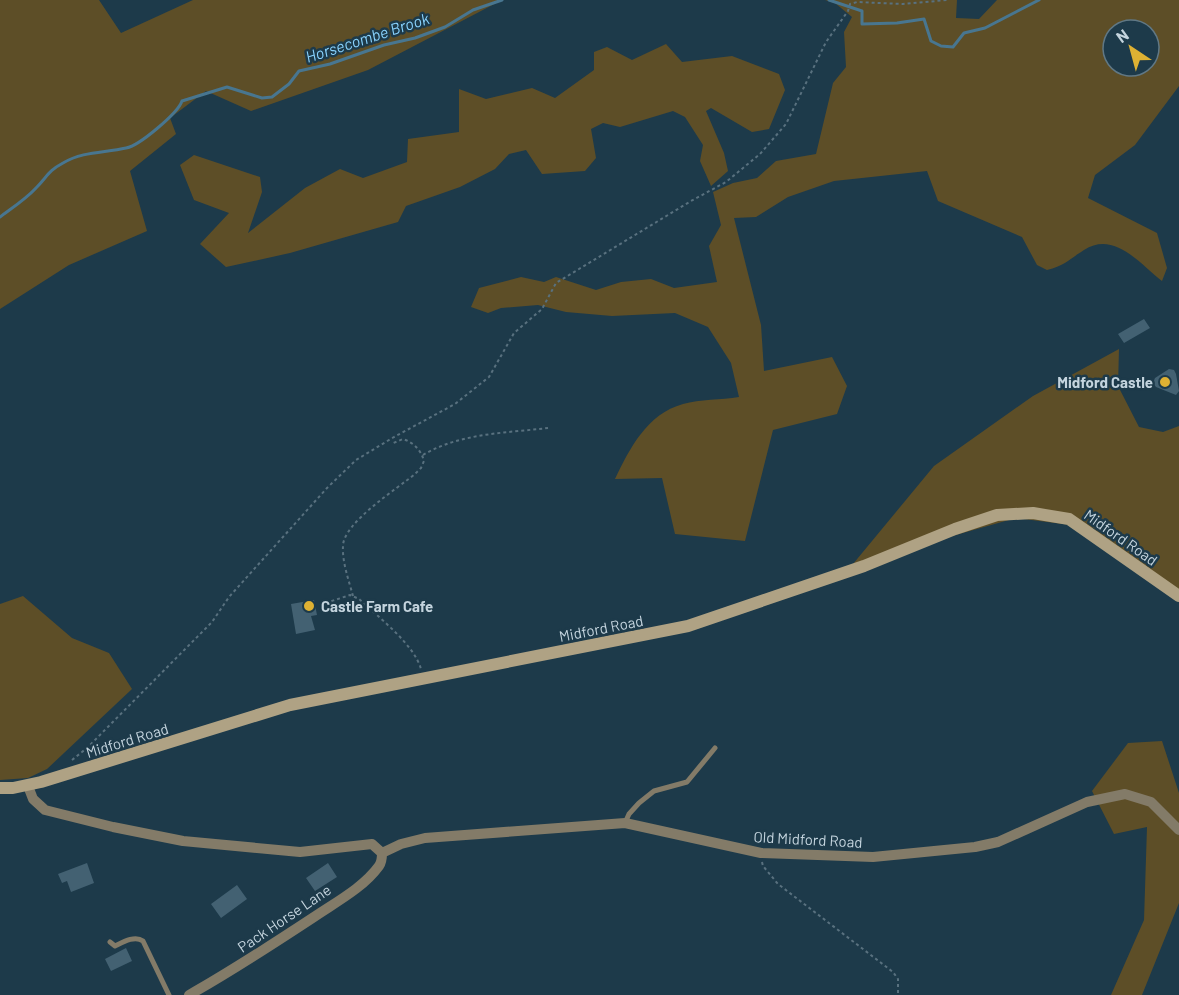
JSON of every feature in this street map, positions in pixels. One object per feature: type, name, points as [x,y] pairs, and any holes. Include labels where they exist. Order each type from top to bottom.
[{"type":"main road","name":"Midford Road","points":[[0,788],[28,786],[290,705],[688,626],[864,566],[955,529],[997,515],[1033,513],[1069,519],[1179,596]]},
{"type":"street","points":[[28,786],[33,799],[45,810],[183,841],[300,852],[372,844],[382,853]]},
{"type":"street","name":"Old Midford Road","points":[[382,853],[401,844],[425,838],[625,823],[761,853],[873,857],[975,847],[998,842],[1087,802],[1125,794],[1151,802],[1179,830]]},
{"type":"street","name":"Pack Horse Lane","points":[[189,995],[237,968],[344,896],[378,867],[382,861],[382,853]]},
{"type":"lane","points":[[625,823],[629,814],[654,791],[687,782],[715,748]]},
{"type":"lane","points":[[111,942],[115,946],[134,939],[143,940],[169,995]]},
{"type":"path","points":[[70,761],[87,748],[212,622],[229,597],[327,488],[356,460],[455,404],[489,377],[514,333],[542,309],[556,283],[726,182],[760,154],[786,124],[826,42],[848,11],[850,4],[947,0]]},
{"type":"path","points":[[423,455],[437,447],[478,436],[548,428]]},
{"type":"path","points":[[353,596],[343,553],[344,538],[358,520],[421,468],[424,461],[423,455],[416,447],[403,439],[391,444]]},
{"type":"path","points":[[320,604],[350,595],[359,599],[415,655],[423,678]]},
{"type":"path","points":[[761,853],[763,866],[778,884],[893,972],[898,979],[898,995]]},
{"type":"shaded area","points":[[0,0],[99,0],[121,33],[193,0],[502,0],[368,70],[251,111],[206,91],[170,118],[176,134],[130,171],[147,231],[69,265],[0,309]]},
{"type":"shaded area","points":[[825,0],[957,0],[956,18],[979,19],[997,0],[1179,0],[1179,86],[1135,145],[1095,175],[1088,198],[1157,233],[1167,268],[1162,281],[1136,258],[1106,244],[1095,245],[1063,264],[1047,270],[1037,265],[1022,237],[938,201],[927,171],[834,181],[788,197],[756,217],[734,218],[761,325],[764,371],[832,357],[847,386],[837,414],[773,430],[745,541],[675,534],[662,478],[615,479],[634,444],[659,416],[670,409],[690,402],[739,397],[731,363],[708,327],[675,313],[612,316],[566,312],[538,305],[501,308],[488,313],[471,307],[479,288],[521,277],[544,282],[556,277],[596,290],[621,282],[651,279],[674,288],[717,282],[709,246],[721,225],[713,192],[733,183],[757,178],[776,161],[816,154],[833,83],[846,67],[844,32],[852,17],[835,3]]},
{"type":"shaded area","points":[[666,44],[682,62],[732,56],[779,74],[785,90],[769,129],[752,132],[711,108],[706,111],[724,153],[728,171],[711,186],[700,161],[703,145],[685,117],[673,111],[620,127],[603,123],[591,129],[596,158],[585,171],[542,174],[526,150],[509,154],[495,169],[460,187],[406,206],[398,222],[290,253],[226,267],[200,244],[229,213],[194,200],[180,165],[194,155],[260,177],[262,192],[248,233],[305,188],[340,169],[363,178],[407,162],[408,139],[459,132],[459,89],[486,99],[532,88],[555,98],[594,70],[594,52],[607,47],[632,60]]},
{"type":"shaded area","points":[[1119,349],[1118,386],[1139,427],[1163,432],[1179,426],[1179,595],[1110,552],[1094,528],[1016,518],[853,564],[934,466],[1033,396]]},
{"type":"shaded area","points":[[23,596],[72,638],[109,653],[132,689],[47,769],[28,778],[0,780],[0,604]]},
{"type":"shaded area","points":[[1162,741],[1179,793],[1179,903],[1142,995],[1111,995],[1144,920],[1147,827],[1114,834],[1092,791],[1128,743]]},
{"type":"building","points":[[1144,319],[1150,328],[1124,343],[1118,334]]},
{"type":"building","name":"Midford Castle","points":[[1169,369],[1174,370],[1176,374],[1179,391],[1176,395],[1156,387],[1153,383],[1155,378]]},
{"type":"building","points":[[314,600],[317,615],[311,616],[315,630],[296,634],[291,604]]},
{"type":"building","points":[[87,863],[94,883],[71,892],[67,881],[62,883],[58,874]]},
{"type":"building","points":[[328,863],[337,877],[315,891],[306,878]]},
{"type":"building","points":[[237,885],[247,899],[221,918],[211,904]]},
{"type":"building","points":[[126,948],[132,961],[111,971],[105,959]]},
{"type":"waterway","name":"Horsecombe Brook","points":[[0,217],[28,196],[58,166],[78,156],[132,146],[166,121],[182,101],[227,87],[262,98],[272,97],[289,84],[299,71],[415,38],[445,27],[473,10],[502,0]]},
{"type":"waterway","name":"Horsecombe Brook","points":[[829,0],[862,11],[862,24],[897,23],[924,19],[931,41],[941,46],[953,47],[964,33],[985,28],[1039,0]]},
{"type":"place","name":"Midford Castle","points":[[1165,382]]},
{"type":"place","name":"Castle Farm Cafe","points":[[309,606]]}]
